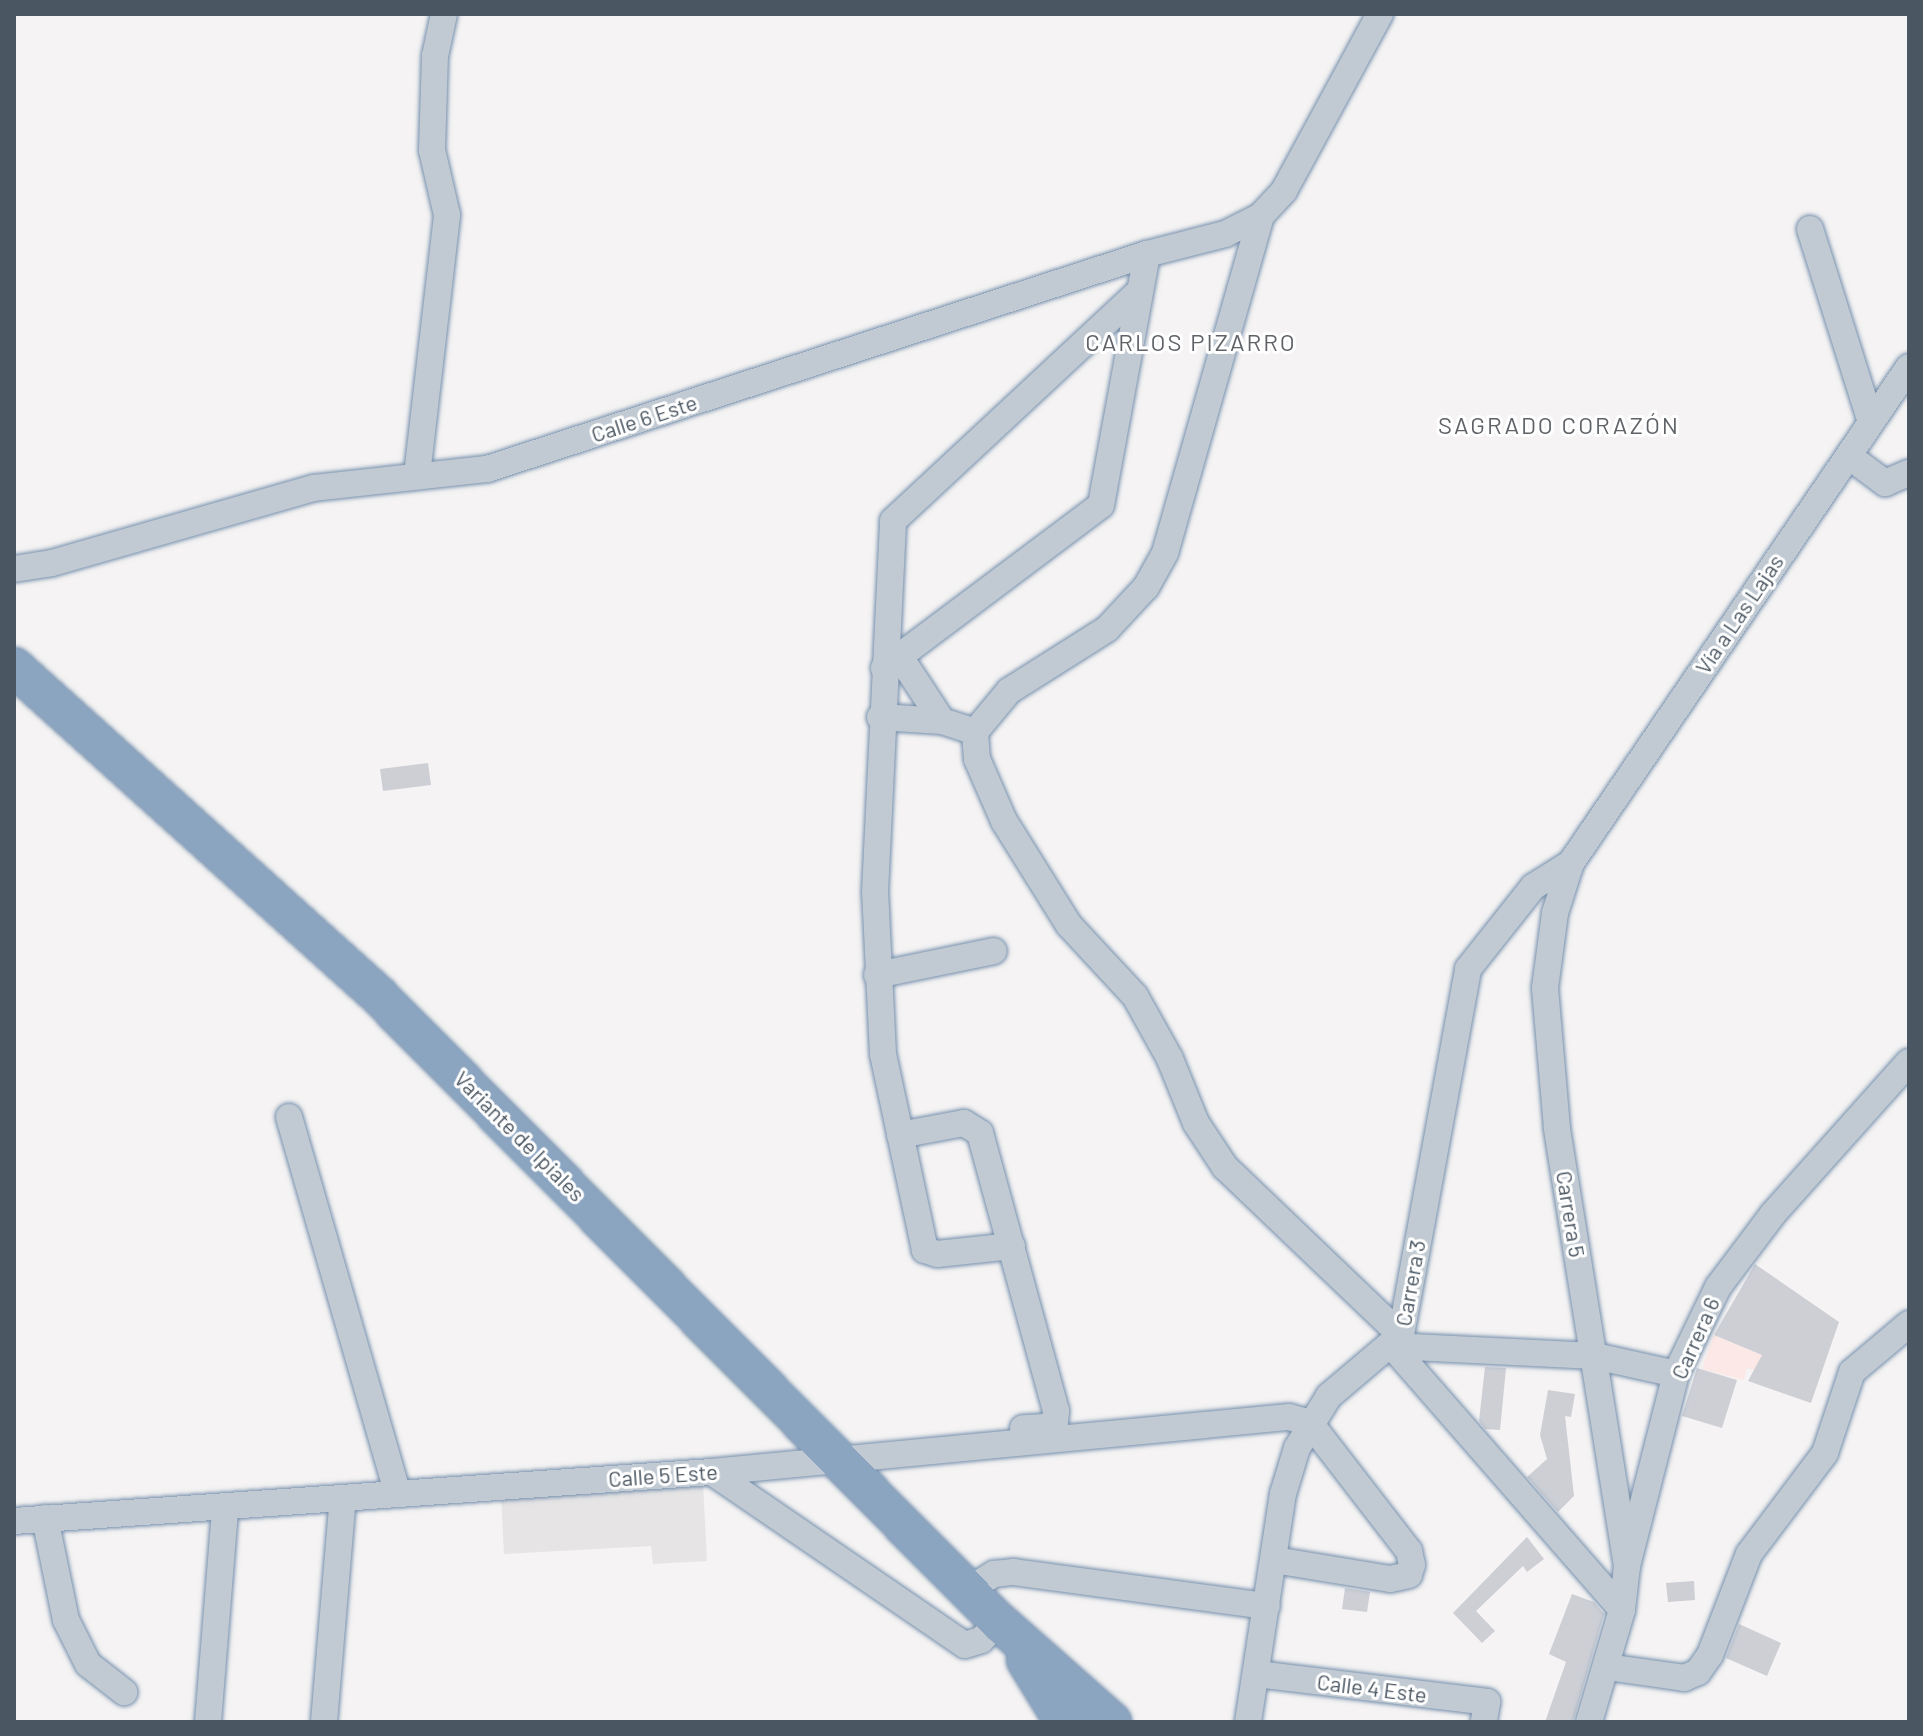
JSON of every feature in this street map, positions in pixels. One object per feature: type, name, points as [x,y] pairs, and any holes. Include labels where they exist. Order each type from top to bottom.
[{"type":"highway","name":"Variante de Ipiales","points":[[14,667],[379,996],[1002,1625],[1112,1722]]},
{"type":"highway","name":"Variante de Ipiales","points":[[1002,1625],[1064,1722]]},
{"type":"street","points":[[417,475],[447,215],[432,150],[435,56],[444,14]]},
{"type":"street","points":[[1380,14],[1284,191],[1261,216],[1165,553],[1146,587],[1107,629],[1009,691],[975,732],[977,759],[1004,821],[1069,925],[1135,996],[1170,1059],[1196,1123],[1225,1167],[1397,1340],[1622,1610]]},
{"type":"street","name":"Calle 6 Este","points":[[14,569],[52,563],[314,488],[487,469],[1147,254],[1225,234],[1261,216]]},
{"type":"street","points":[[1810,229],[1871,422]]},
{"type":"street","points":[[892,663],[1101,505],[1108,490],[1135,295],[1147,254]]},
{"type":"street","points":[[1012,1246],[937,1254],[925,1250],[883,1054],[877,975],[880,717],[892,663],[893,521],[1135,295]]},
{"type":"street","name":"Vía a Las Lajas","points":[[1571,863],[1909,367]]},
{"type":"street","points":[[1850,457],[1885,483],[1909,473]]},
{"type":"street","points":[[892,663],[942,721]]},
{"type":"street","points":[[880,717],[942,721],[975,732]]},
{"type":"street","name":"Carrera 3","points":[[1252,1716],[1283,1494],[1310,1423],[1329,1396],[1397,1340],[1468,969],[1533,887],[1571,863]]},
{"type":"street","name":"Carrera 5","points":[[1571,863],[1546,951],[1545,988],[1557,1128],[1627,1566]]},
{"type":"street","points":[[877,975],[994,951]]},
{"type":"street","name":"Carrera 6","points":[[1589,1722],[1622,1610],[1627,1566],[1676,1374],[1718,1287],[1773,1214],[1909,1062]]},
{"type":"street","points":[[289,1117],[398,1494]]},
{"type":"street","points":[[900,1135],[973,1125],[980,1133],[1056,1411],[1055,1422],[1045,1427],[928,1432],[915,1436],[904,1452]]},
{"type":"street","points":[[1607,1667],[1684,1678],[1698,1672],[1749,1554],[1825,1453],[1852,1372],[1909,1324]]},
{"type":"street","points":[[1397,1340],[1595,1356],[1676,1374]]},
{"type":"street","name":"Calle 5 Este","points":[[14,1521],[225,1509],[712,1472],[1289,1417],[1310,1423]]},
{"type":"street","points":[[1274,1560],[1390,1579],[1409,1575],[1412,1565],[1409,1551],[1310,1423]]},
{"type":"street","points":[[712,1472],[965,1645],[981,1640],[1002,1625]]},
{"type":"street","points":[[324,1722],[343,1498]]},
{"type":"street","points":[[208,1722],[225,1509]]},
{"type":"street","points":[[45,1518],[66,1620],[88,1664],[124,1692]]},
{"type":"street","points":[[969,1590],[994,1574],[1014,1572],[1267,1606]]},
{"type":"street","name":"Calle 4 Este","points":[[1257,1674],[1486,1712]]},
{"type":"shaded area","points":[[1714,1335],[1762,1355],[1757,1371],[1747,1368],[1744,1380],[1702,1369]]},
{"type":"shaded area","points":[[703,1483],[707,1561],[653,1564],[651,1546],[504,1554],[501,1494]]},
{"type":"building","points":[[428,763],[431,785],[383,791],[380,769]]},
{"type":"building","points":[[1755,1264],[1839,1322],[1811,1403],[1748,1381],[1762,1355],[1714,1335]]},
{"type":"building","points":[[1485,1367],[1506,1368],[1500,1430],[1485,1429],[1479,1421]]},
{"type":"building","points":[[1697,1368],[1737,1380],[1722,1428],[1682,1416]]},
{"type":"building","points":[[1548,1390],[1575,1394],[1571,1417],[1565,1416],[1574,1496],[1558,1512],[1527,1477],[1547,1459],[1540,1435]]},
{"type":"building","points":[[1527,1537],[1544,1559],[1527,1572],[1523,1566],[1476,1611],[1495,1631],[1482,1643],[1453,1613]]},
{"type":"building","points":[[1694,1581],[1695,1600],[1668,1602],[1666,1583]]},
{"type":"building","points":[[1345,1588],[1370,1592],[1367,1612],[1342,1609]]},
{"type":"building","points":[[1572,1594],[1594,1602],[1604,1614],[1573,1722],[1545,1722],[1566,1662],[1549,1654]]},
{"type":"building","points":[[1739,1624],[1781,1643],[1767,1676],[1726,1658]]},
{"type":"district","name":"CARLOS PIZARRO","points":[[1191,342]]},
{"type":"district","name":"SAGRADO CORAZÓN","points":[[1559,425]]}]
